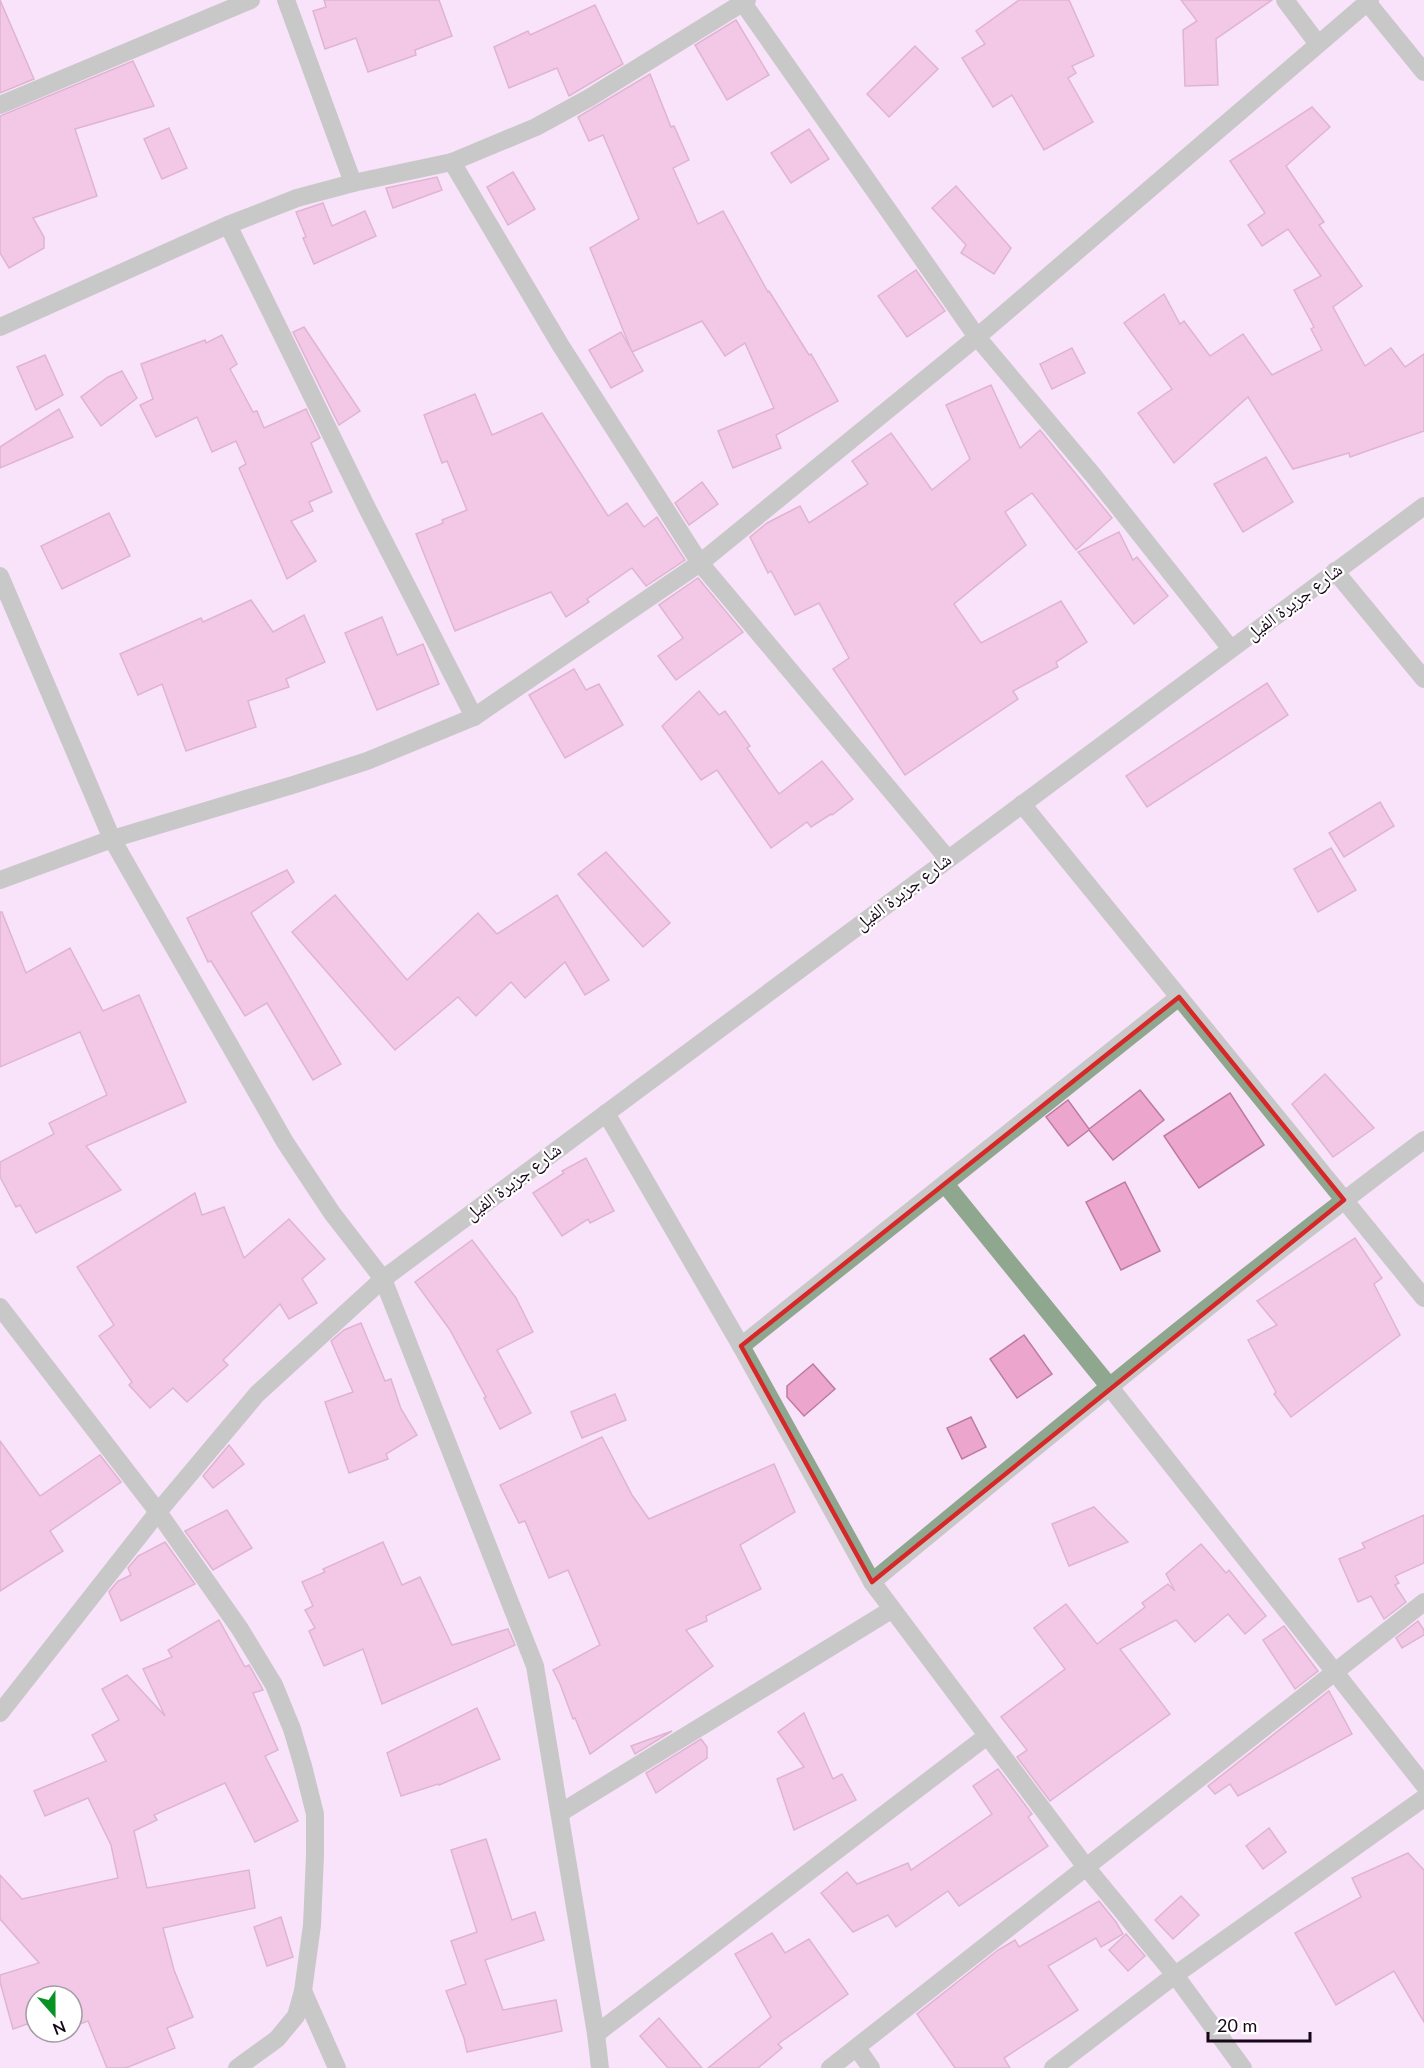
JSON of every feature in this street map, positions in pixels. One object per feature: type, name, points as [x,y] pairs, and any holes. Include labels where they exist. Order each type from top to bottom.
[{"type":"street","points":[[0,105],[251,0]]},
{"type":"street","points":[[286,0],[353,183]]},
{"type":"street","points":[[1285,0],[1318,44]]},
{"type":"street","points":[[0,327],[228,225],[297,198],[353,183],[452,162],[536,127],[589,98],[744,1],[977,337],[1093,475],[1230,649]]},
{"type":"street","points":[[0,880],[112,839],[368,761],[474,717],[700,563],[977,337],[1368,1],[1424,72]]},
{"type":"street","points":[[452,162],[561,346],[700,563],[948,859]]},
{"type":"street","points":[[228,225],[367,508],[474,717]]},
{"type":"street","name":"شارع جزيرة الفيل","points":[[0,1713],[158,1512],[257,1394],[383,1279],[1424,506]]},
{"type":"street","points":[[1335,571],[1424,679]]},
{"type":"street","points":[[0,576],[112,839],[285,1142],[332,1213],[383,1279],[535,1666],[600,2068]]},
{"type":"street","points":[[1022,804],[1424,1298]]},
{"type":"street","points":[[741,1346],[1179,997]]},
{"type":"street","points":[[606,1113],[741,1346],[872,1582],[1086,1867],[1175,1975],[1243,2068]]},
{"type":"street","points":[[872,1582],[1109,1386],[1344,1200],[1424,1140]]},
{"type":"street","points":[[945,1184],[1109,1386],[1424,1785]]},
{"type":"street","points":[[0,1306],[158,1512],[240,1629],[274,1685],[292,1729],[315,1814],[312,1925],[303,1991],[296,2016],[277,2039],[237,2068]]},
{"type":"street","points":[[830,2068],[1424,1602]]},
{"type":"street","points":[[560,1813],[891,1610]]},
{"type":"street","points":[[596,2034],[987,1736]]},
{"type":"street","points":[[1053,2068],[1175,1975],[1424,1798]]},
{"type":"street","points":[[303,1991],[337,2068]]},
{"type":"street","points":[[856,2048],[871,2068]]},
{"type":"highlighted area","points":[[1179,997],[1344,1200],[872,1582],[741,1346]]},
{"type":"building","points":[[0,0],[34,79],[0,93]]},
{"type":"building","points":[[324,0],[439,0],[452,36],[415,50],[416,55],[368,72],[356,38],[325,49],[313,11],[326,7]]},
{"type":"building","points":[[1019,0],[1069,0],[1094,56],[1072,66],[1076,73],[1068,78],[1093,122],[1044,150],[1012,95],[993,107],[962,58],[985,44],[976,31]]},
{"type":"building","points":[[1181,0],[1272,0],[1216,39],[1218,85],[1185,86],[1183,30],[1197,21]]},
{"type":"building","points":[[595,5],[623,64],[569,96],[557,68],[509,88],[494,47],[528,31],[530,35]]},
{"type":"building","points":[[736,20],[769,75],[727,100],[695,45]]},
{"type":"building","points":[[915,46],[938,69],[889,117],[867,94]]},
{"type":"building","points":[[133,61],[154,106],[75,129],[97,196],[33,218],[44,237],[44,248],[9,268],[0,253],[0,116]]},
{"type":"building","points":[[650,74],[671,127],[674,126],[689,160],[673,168],[698,224],[723,211],[768,292],[809,355],[811,354],[838,401],[776,435],[781,448],[733,468],[718,431],[774,408],[745,343],[725,356],[702,321],[632,352],[590,248],[639,219],[603,135],[589,141],[578,117]]},
{"type":"building","points":[[1312,107],[1330,127],[1286,166],[1324,222],[1319,225],[1362,286],[1333,307],[1365,366],[1391,348],[1405,367],[1424,354],[1424,431],[1350,457],[1349,453],[1293,469],[1248,397],[1174,463],[1138,413],[1172,389],[1124,323],[1164,294],[1180,324],[1184,321],[1210,356],[1243,334],[1272,375],[1322,350],[1311,329],[1314,327],[1294,290],[1321,276],[1288,229],[1262,246],[1248,225],[1265,213],[1230,161]]},
{"type":"building","points":[[169,128],[187,168],[162,179],[144,139]]},
{"type":"building","points":[[809,129],[829,159],[791,183],[771,153]]},
{"type":"building","points":[[513,172],[535,209],[508,225],[487,187]]},
{"type":"building","points":[[437,177],[442,190],[393,208],[386,188]]},
{"type":"building","points":[[956,186],[1011,248],[994,274],[961,253],[966,245],[932,208]]},
{"type":"building","points":[[323,203],[332,226],[365,211],[376,236],[314,264],[303,238],[306,237],[296,212]]},
{"type":"building","points":[[916,270],[945,311],[907,337],[878,296]]},
{"type":"building","points":[[304,327],[360,411],[339,425],[293,332]]},
{"type":"building","points":[[621,332],[643,371],[611,388],[589,350]]},
{"type":"building","points":[[222,335],[237,364],[230,369],[253,412],[257,411],[264,428],[306,409],[320,438],[311,443],[332,492],[309,502],[313,511],[291,521],[316,561],[287,579],[239,468],[246,464],[236,441],[212,452],[197,417],[156,437],[140,405],[153,399],[141,364],[205,340],[206,343]]},
{"type":"building","points":[[1072,348],[1085,373],[1052,389],[1040,364]]},
{"type":"building","points":[[45,355],[63,395],[36,410],[17,367]]},
{"type":"building","points":[[122,371],[137,398],[101,426],[81,397],[108,377]]},
{"type":"building","points":[[991,385],[1020,448],[1040,430],[1112,518],[1076,550],[1032,493],[1005,512],[1026,545],[954,604],[981,643],[1061,601],[1087,642],[1056,662],[1058,667],[1013,691],[1018,699],[905,775],[833,669],[849,658],[819,603],[795,615],[771,571],[768,573],[750,537],[767,523],[800,506],[809,523],[868,484],[852,461],[891,433],[932,490],[970,459],[946,405]]},
{"type":"building","points":[[475,394],[492,435],[542,413],[608,516],[627,503],[644,527],[657,517],[685,560],[646,586],[632,568],[587,599],[589,602],[566,617],[551,592],[455,631],[416,534],[467,510],[447,461],[442,463],[424,415]]},
{"type":"building","points":[[59,409],[73,437],[0,468],[0,447]]},
{"type":"building","points":[[1266,457],[1293,502],[1243,532],[1214,484]]},
{"type":"building","points":[[702,482],[718,504],[689,525],[675,503]]},
{"type":"building","points":[[109,513],[130,556],[62,589],[41,546]]},
{"type":"building","points":[[1119,532],[1133,560],[1137,557],[1168,596],[1134,624],[1078,552]]},
{"type":"building","points":[[698,578],[743,632],[676,680],[658,656],[683,638],[659,605]]},
{"type":"building","points":[[251,600],[273,632],[304,615],[325,662],[286,679],[289,687],[248,701],[256,727],[186,751],[162,684],[138,695],[120,654],[201,618],[203,622]]},
{"type":"building","points":[[382,617],[397,655],[423,644],[439,684],[377,710],[345,633]]},
{"type":"building","points":[[574,669],[586,690],[599,684],[623,725],[565,758],[529,695]]},
{"type":"building","points":[[1267,683],[1288,715],[1147,807],[1126,776]]},
{"type":"building","points":[[699,691],[719,715],[725,711],[750,746],[747,748],[779,794],[822,761],[853,799],[811,827],[807,822],[771,848],[717,770],[701,780],[662,726]]},
{"type":"building","points":[[1380,802],[1394,826],[1344,857],[1329,833]]},
{"type":"building","points":[[1331,848],[1356,890],[1318,912],[1294,869]]},
{"type":"building","points":[[606,852],[670,923],[643,947],[578,874]]},
{"type":"building","points":[[287,870],[294,882],[251,913],[341,1064],[313,1080],[267,1003],[245,1016],[211,961],[208,962],[187,918]]},
{"type":"building","points":[[335,895],[407,980],[478,913],[497,934],[557,895],[609,980],[585,995],[565,962],[525,998],[511,982],[476,1016],[458,997],[395,1050],[292,932]]},
{"type":"building","points":[[0,912],[2,912],[26,973],[70,948],[103,1011],[139,995],[186,1102],[86,1146],[121,1190],[36,1233],[20,1205],[16,1207],[0,1177],[0,1162],[54,1134],[49,1123],[107,1095],[80,1032],[0,1067]]},
{"type":"building","points":[[1325,1074],[1374,1128],[1333,1157],[1292,1104]]},
{"type":"building","points":[[1140,1090],[1164,1120],[1113,1160],[1089,1130],[1068,1146],[1046,1117],[1068,1100],[1089,1129]]},
{"type":"building","points":[[1230,1093],[1264,1145],[1199,1188],[1164,1136]]},
{"type":"building","points":[[586,1158],[614,1211],[590,1223],[588,1219],[562,1236],[533,1193],[564,1173],[562,1171]]},
{"type":"building","points":[[1125,1182],[1160,1251],[1121,1270],[1086,1202]]},
{"type":"building","points":[[195,1193],[202,1215],[224,1207],[244,1258],[289,1219],[325,1259],[302,1279],[317,1303],[289,1319],[280,1304],[223,1360],[228,1365],[187,1402],[173,1388],[150,1408],[129,1385],[132,1382],[99,1336],[114,1325],[77,1267]]},
{"type":"building","points":[[1355,1238],[1382,1278],[1374,1284],[1400,1335],[1291,1417],[1274,1394],[1276,1392],[1248,1340],[1277,1325],[1257,1301]]},
{"type":"building","points":[[472,1240],[516,1298],[533,1332],[497,1350],[531,1413],[500,1429],[484,1398],[486,1397],[450,1330],[415,1282]]},
{"type":"building","points":[[361,1323],[385,1381],[391,1379],[401,1409],[417,1435],[386,1454],[388,1459],[349,1473],[325,1402],[353,1392],[331,1341],[344,1330]]},
{"type":"building","points":[[1024,1335],[1052,1374],[1017,1398],[990,1359]]},
{"type":"building","points":[[813,1364],[835,1389],[804,1416],[787,1397],[787,1386]]},
{"type":"building","points":[[615,1394],[626,1420],[582,1438],[571,1412]]},
{"type":"building","points":[[971,1417],[986,1447],[962,1459],[947,1428]]},
{"type":"building","points":[[602,1437],[632,1495],[649,1519],[774,1464],[795,1512],[740,1545],[761,1589],[706,1616],[707,1621],[686,1630],[713,1666],[590,1754],[553,1670],[600,1645],[568,1570],[549,1578],[525,1521],[519,1523],[500,1485]]},
{"type":"building","points":[[0,1441],[40,1496],[100,1455],[121,1482],[50,1531],[63,1551],[0,1591]]},
{"type":"building","points":[[229,1445],[244,1464],[213,1488],[203,1476]]},
{"type":"building","points":[[1094,1507],[1128,1542],[1069,1566],[1052,1524]]},
{"type":"building","points":[[227,1510],[252,1548],[213,1570],[185,1531]]},
{"type":"building","points":[[1424,1515],[1424,1563],[1395,1576],[1399,1583],[1395,1585],[1406,1602],[1384,1619],[1371,1596],[1358,1602],[1339,1559],[1365,1548],[1362,1543]]},
{"type":"building","points":[[165,1542],[195,1584],[121,1621],[109,1592],[118,1581],[131,1575],[128,1568],[138,1556]]},
{"type":"building","points":[[383,1542],[402,1585],[420,1577],[452,1645],[508,1629],[515,1645],[382,1704],[363,1649],[324,1666],[309,1631],[315,1628],[305,1610],[313,1606],[302,1582],[325,1572],[323,1569]]},
{"type":"building","points":[[1201,1544],[1226,1573],[1229,1570],[1266,1616],[1245,1634],[1228,1614],[1195,1642],[1176,1620],[1120,1649],[1170,1714],[1050,1801],[1017,1757],[1027,1750],[1001,1717],[1065,1669],[1034,1628],[1066,1604],[1097,1644],[1145,1607],[1142,1603],[1168,1584],[1175,1591],[1166,1574]]},
{"type":"building","points":[[219,1620],[245,1667],[249,1665],[263,1690],[253,1693],[278,1750],[265,1756],[298,1821],[255,1842],[225,1783],[154,1815],[157,1820],[134,1831],[147,1888],[249,1870],[255,1908],[163,1928],[174,1970],[193,2017],[167,2028],[175,2048],[126,2068],[107,2068],[88,2021],[84,2022],[84,1984],[24,1984],[24,2025],[13,2029],[0,1975],[39,1963],[0,1919],[0,1875],[22,1899],[118,1878],[111,1845],[88,1798],[45,1816],[34,1791],[106,1761],[92,1735],[119,1720],[102,1689],[127,1675],[165,1716],[143,1669],[172,1657],[168,1650]]},
{"type":"building","points":[[1418,1621],[1424,1630],[1424,1635],[1402,1648],[1396,1638]]},
{"type":"building","points":[[1284,1626],[1318,1671],[1295,1689],[1263,1640]]},
{"type":"building","points":[[1329,1691],[1352,1734],[1238,1796],[1230,1784],[1215,1794],[1208,1786]]},
{"type":"building","points":[[477,1708],[500,1759],[439,1785],[401,1796],[387,1753]]},
{"type":"building","points":[[804,1713],[833,1779],[842,1774],[856,1800],[794,1830],[777,1779],[804,1767],[778,1732]]},
{"type":"building","points":[[672,1731],[635,1754],[631,1746]]},
{"type":"building","points":[[701,1739],[707,1747],[707,1758],[656,1793],[646,1773]]},
{"type":"building","points":[[998,1769],[1032,1814],[1028,1817],[1048,1846],[959,1906],[948,1891],[896,1927],[888,1915],[853,1932],[821,1893],[847,1872],[857,1884],[908,1863],[911,1870],[992,1814],[973,1786]]},
{"type":"building","points":[[1269,1828],[1286,1852],[1263,1869],[1246,1846]]},
{"type":"building","points":[[486,1839],[512,1920],[535,1912],[544,1940],[485,1960],[503,2010],[556,2000],[562,2031],[467,2052],[446,1991],[466,1984],[451,1941],[477,1932],[451,1850]]},
{"type":"building","points":[[1408,1853],[1424,1870],[1424,2022],[1394,1971],[1336,2005],[1295,1933],[1361,1897],[1352,1878]]},
{"type":"building","points":[[1181,1896],[1199,1915],[1173,1939],[1155,1920]]},
{"type":"building","points":[[1099,1901],[1123,1934],[1101,1947],[1096,1938],[1048,1966],[1078,2010],[1004,2058],[1010,2068],[955,2068],[917,2014],[998,1950],[1015,1940],[1019,1947]]},
{"type":"building","points":[[281,1917],[293,1957],[267,1966],[254,1927]]},
{"type":"building","points":[[772,1933],[785,1953],[809,1939],[848,1994],[778,2044],[782,2048],[758,2068],[708,2068],[771,2017],[735,1954]]},
{"type":"building","points":[[1126,1934],[1145,1956],[1128,1971],[1109,1950]]},
{"type":"building","points":[[659,2018],[702,2068],[668,2068],[640,2036]]}]
